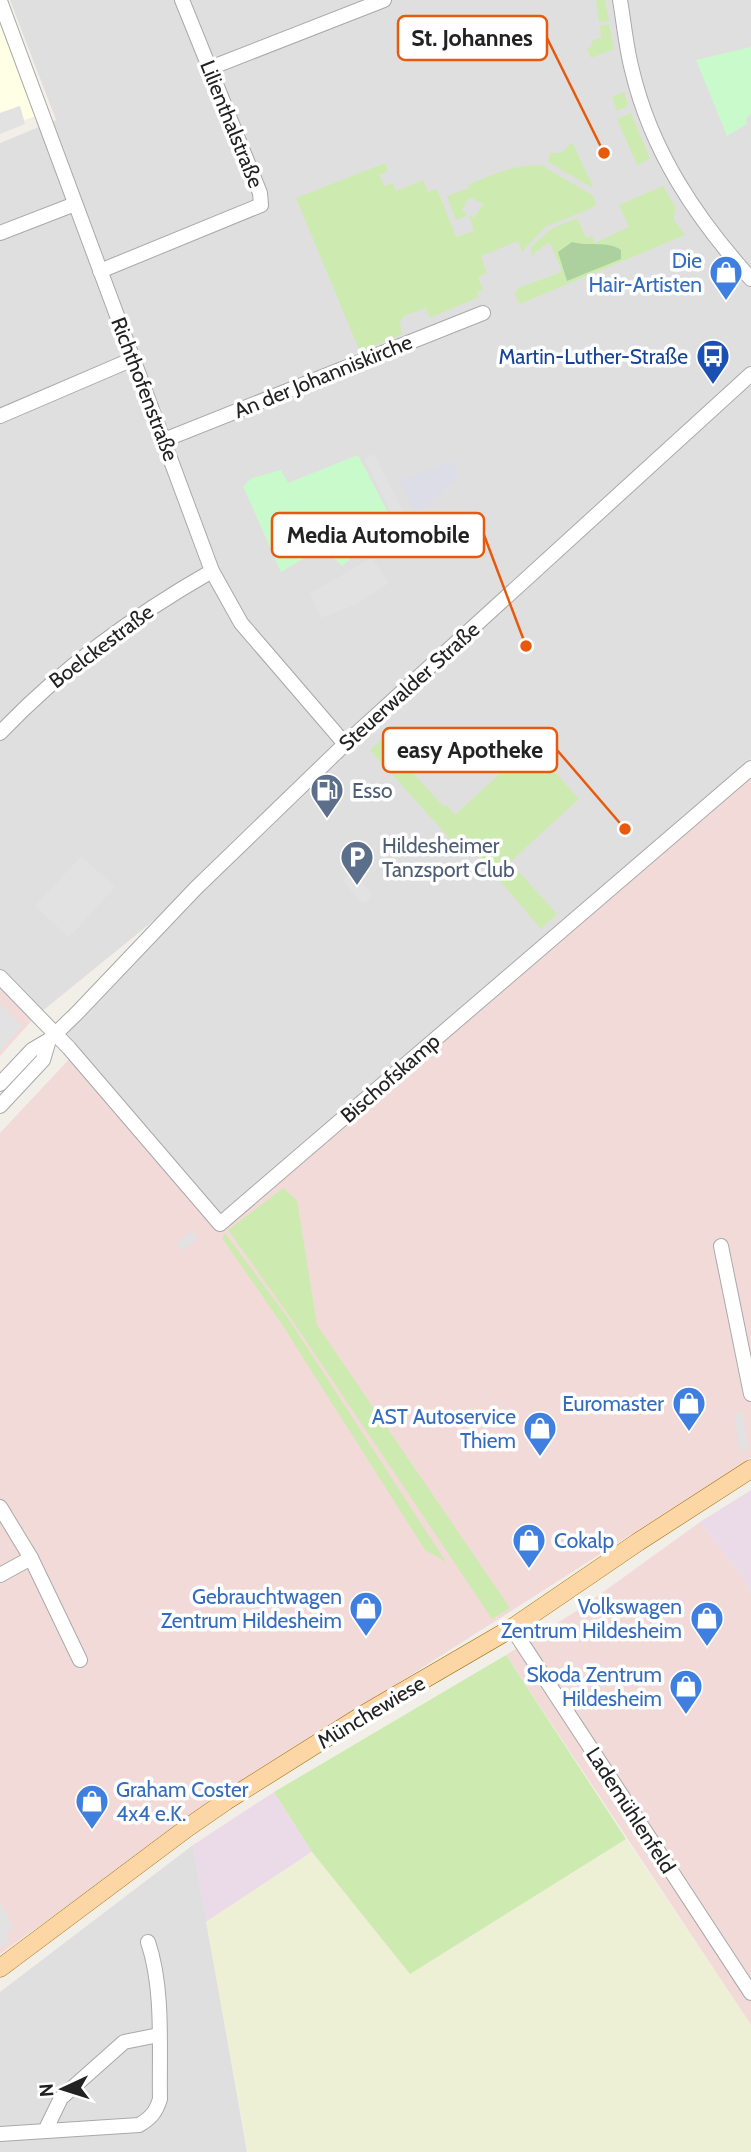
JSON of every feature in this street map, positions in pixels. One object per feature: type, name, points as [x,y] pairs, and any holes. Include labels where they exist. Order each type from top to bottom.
[{"type":"main road","name":"Münchewiese","points":[[0,1968],[226,1801],[360,1716],[512,1628],[751,1469]]},
{"type":"street","name":"Lilienthalstraße","points":[[100,271],[261,205],[260,193],[182,0]]},
{"type":"street","points":[[210,68],[384,0]]},
{"type":"street","points":[[621,0],[632,70],[657,142],[694,211],[751,279]]},
{"type":"street","name":"Richthofenstraße","points":[[0,1],[212,571],[241,623],[345,744]]},
{"type":"street","points":[[0,233],[75,204]]},
{"type":"street","name":"An der Johanniskirche","points":[[164,440],[483,313]]},
{"type":"street","points":[[0,416],[133,359]]},
{"type":"street","name":"Steuerwalder Straße","points":[[0,1084],[32,1050],[52,1037],[196,888],[345,744],[751,374]]},
{"type":"street","name":"Boelckestraße","points":[[0,733],[88,651],[212,571]]},
{"type":"street","name":"Bischofskamp","points":[[52,1037],[220,1224],[751,768]]},
{"type":"street","points":[[0,977],[52,1037]]},
{"type":"street","name":"Steuerwalder Straße","points":[[0,1106],[43,1060],[52,1037]]},
{"type":"street","points":[[721,1246],[751,1394]]},
{"type":"street","points":[[0,1507],[31,1558],[80,1660]]},
{"type":"street","points":[[0,1575],[31,1558]]},
{"type":"street","name":"Lademühlenfeld","points":[[512,1628],[751,1993]]},
{"type":"street","points":[[0,2134],[139,2125],[157,2110],[160,2099],[159,2035],[155,1962],[148,1942]]},
{"type":"street","points":[[45,2131],[61,2098],[124,2042],[159,2035]]},
{"type":"shaded area","points":[[10,0],[751,0],[751,268],[703,220],[751,280],[751,371],[195,887],[35,1017],[0,980],[0,143],[56,120]]},
{"type":"shaded area","points":[[0,16],[37,116],[24,120],[19,106],[0,113]]},
{"type":"shaded area","points":[[20,106],[25,124],[0,134],[0,113]]},
{"type":"shaded area","points":[[751,375],[751,758],[224,1220],[61,1037],[198,889]]},
{"type":"shaded area","points":[[374,454],[407,519],[397,524],[364,459]]},
{"type":"shaded area","points":[[451,460],[459,476],[417,514],[399,481]]},
{"type":"shaded area","points":[[372,558],[389,583],[357,604],[321,618],[310,593]]},
{"type":"shaded area","points":[[751,758],[751,1458],[224,1794],[0,1954],[0,1133],[73,1055],[224,1222]]},
{"type":"shaded area","points":[[81,856],[115,887],[69,938],[35,906]]},
{"type":"shaded area","name":"Hildesheimer Tanzsport Club","points":[[352,872],[373,895],[363,904],[342,880]]},
{"type":"shaded area","points":[[0,980],[35,1017],[0,1056]]},
{"type":"shaded area","points":[[0,1003],[22,1026],[0,1051]]},
{"type":"shaded area","points":[[191,1231],[198,1238],[183,1251],[176,1244]]},
{"type":"shaded area","points":[[742,1412],[748,1450],[740,1451],[734,1414]]},
{"type":"shaded area","points":[[751,1490],[751,1589],[700,1522]]},
{"type":"shaded area","points":[[700,1522],[751,1589],[751,2025],[506,1655],[581,1608]]},
{"type":"shaded area","points":[[274,1792],[312,1852],[206,1922],[193,1845]]},
{"type":"shaded area","points":[[626,1839],[751,2025],[751,2152],[248,2152],[206,1922],[312,1852],[410,1973]]},
{"type":"shaded area","points":[[193,1845],[247,2152],[0,2152],[0,1992]]},
{"type":"shaded area","points":[[0,1904],[14,1928],[5,1933],[10,1941],[0,1947]]},
{"type":"green space","points":[[596,0],[605,0],[609,21],[599,22]]},
{"type":"green space","points":[[609,24],[614,49],[591,58],[587,49],[591,47],[593,40],[601,38],[600,26]]},
{"type":"green space","points":[[751,47],[751,114],[746,118],[747,124],[727,136],[696,60]]},
{"type":"green space","points":[[624,92],[628,106],[617,111],[612,97]]},
{"type":"green space","points":[[631,113],[650,159],[637,165],[617,119]]},
{"type":"green space","points":[[572,142],[593,187],[548,162],[550,153],[561,153]]},
{"type":"green space","points":[[385,163],[388,171],[379,175],[385,186],[393,183],[396,191],[423,180],[428,192],[437,189],[456,237],[474,231],[469,215],[474,218],[483,204],[470,197],[462,210],[466,216],[456,220],[447,196],[514,168],[543,166],[592,195],[597,204],[545,227],[522,252],[518,241],[481,256],[487,273],[478,277],[483,289],[477,292],[479,297],[430,318],[426,308],[404,316],[400,322],[402,334],[360,352],[296,198]]},
{"type":"green space","points":[[663,186],[675,207],[674,220],[685,235],[520,304],[515,294],[518,288],[562,272],[550,243],[542,246],[542,249],[534,252],[535,256],[532,256],[531,247],[551,229],[577,218],[586,238],[592,236],[595,243],[629,227],[619,205]]},
{"type":"green space","points":[[572,242],[616,247],[621,250],[621,259],[567,281],[558,252]]},
{"type":"green space","points":[[358,455],[394,524],[342,566],[323,547],[281,572],[243,486],[252,478],[281,470],[288,483]]},
{"type":"green space","points":[[382,739],[444,807],[447,805],[455,815],[531,745],[579,799],[510,862],[557,914],[541,929],[460,834],[452,841],[370,750]]},
{"type":"green space","points":[[283,1188],[297,1200],[317,1325],[510,1608],[492,1619],[290,1317],[228,1230]]},
{"type":"green space","points":[[225,1233],[288,1318],[446,1562],[425,1550],[281,1323],[222,1238]]},
{"type":"green space","points":[[506,1655],[626,1839],[410,1974],[312,1852],[274,1792]]},
{"type":"place","name":"St. Johannes","points":[[604,153]]},
{"type":"place","name":"Die Hair-Artisten","points":[[726,302]]},
{"type":"place","name":"Martin-Luther-Straße","points":[[713,386]]},
{"type":"place","name":"Media Automobile","points":[[526,646]]},
{"type":"place","name":"Esso","points":[[327,820]]},
{"type":"place","name":"easy Apotheke","points":[[625,829]]},
{"type":"place","name":"Hildesheimer Tanzsport Club","points":[[357,887]]},
{"type":"place","name":"Euromaster","points":[[689,1433]]},
{"type":"place","name":"AST Autoservice Thiem","points":[[540,1458]]},
{"type":"place","name":"Cokalp","points":[[529,1570]]},
{"type":"place","name":"Gebrauchtwagen Zentrum Hildesheim","points":[[366,1638]]},
{"type":"place","name":"Volkswagen Zentrum Hildesheim","points":[[707,1648]]},
{"type":"place","name":"Skoda Zentrum Hildesheim","points":[[686,1716]]},
{"type":"place","name":"Graham Coster 4x4 e.K.","points":[[92,1831]]}]
